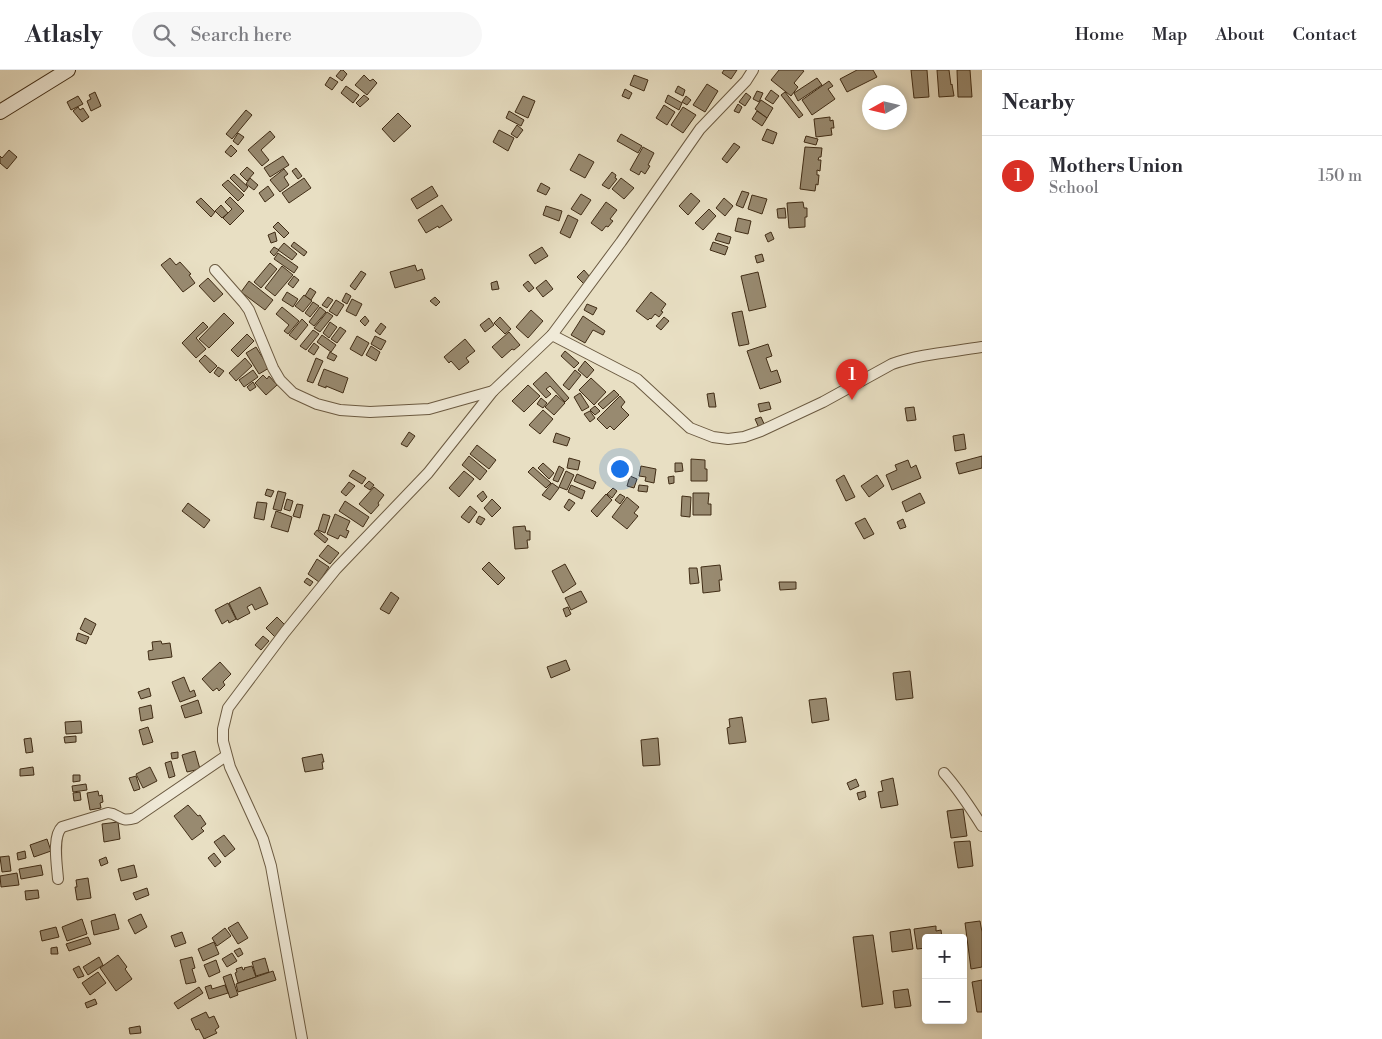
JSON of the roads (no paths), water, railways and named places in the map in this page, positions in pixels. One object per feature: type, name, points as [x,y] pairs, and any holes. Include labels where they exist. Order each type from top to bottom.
[{"type":"main road","points":[[0,112],[68,70]]},
{"type":"street","points":[[302,1039],[271,866],[263,839],[226,756],[223,729],[228,708],[285,632],[336,569],[428,473],[493,391],[552,335],[621,242],[700,128],[746,81],[753,70]]},
{"type":"street","points":[[215,270],[249,310],[280,380],[293,393],[317,404],[340,410],[370,412],[429,409],[493,391]]},
{"type":"street","points":[[552,335],[637,379],[690,428],[713,437],[728,440],[761,431],[814,406],[901,360],[982,347]]},
{"type":"street","points":[[58,879],[56,838],[58,830],[62,827],[108,813],[114,814],[120,819],[135,818],[226,756]]},
{"type":"street","points":[[944,773],[967,800],[982,826]]},
{"type":"place","name":"Mothers Union","points":[[852,400]]}]
